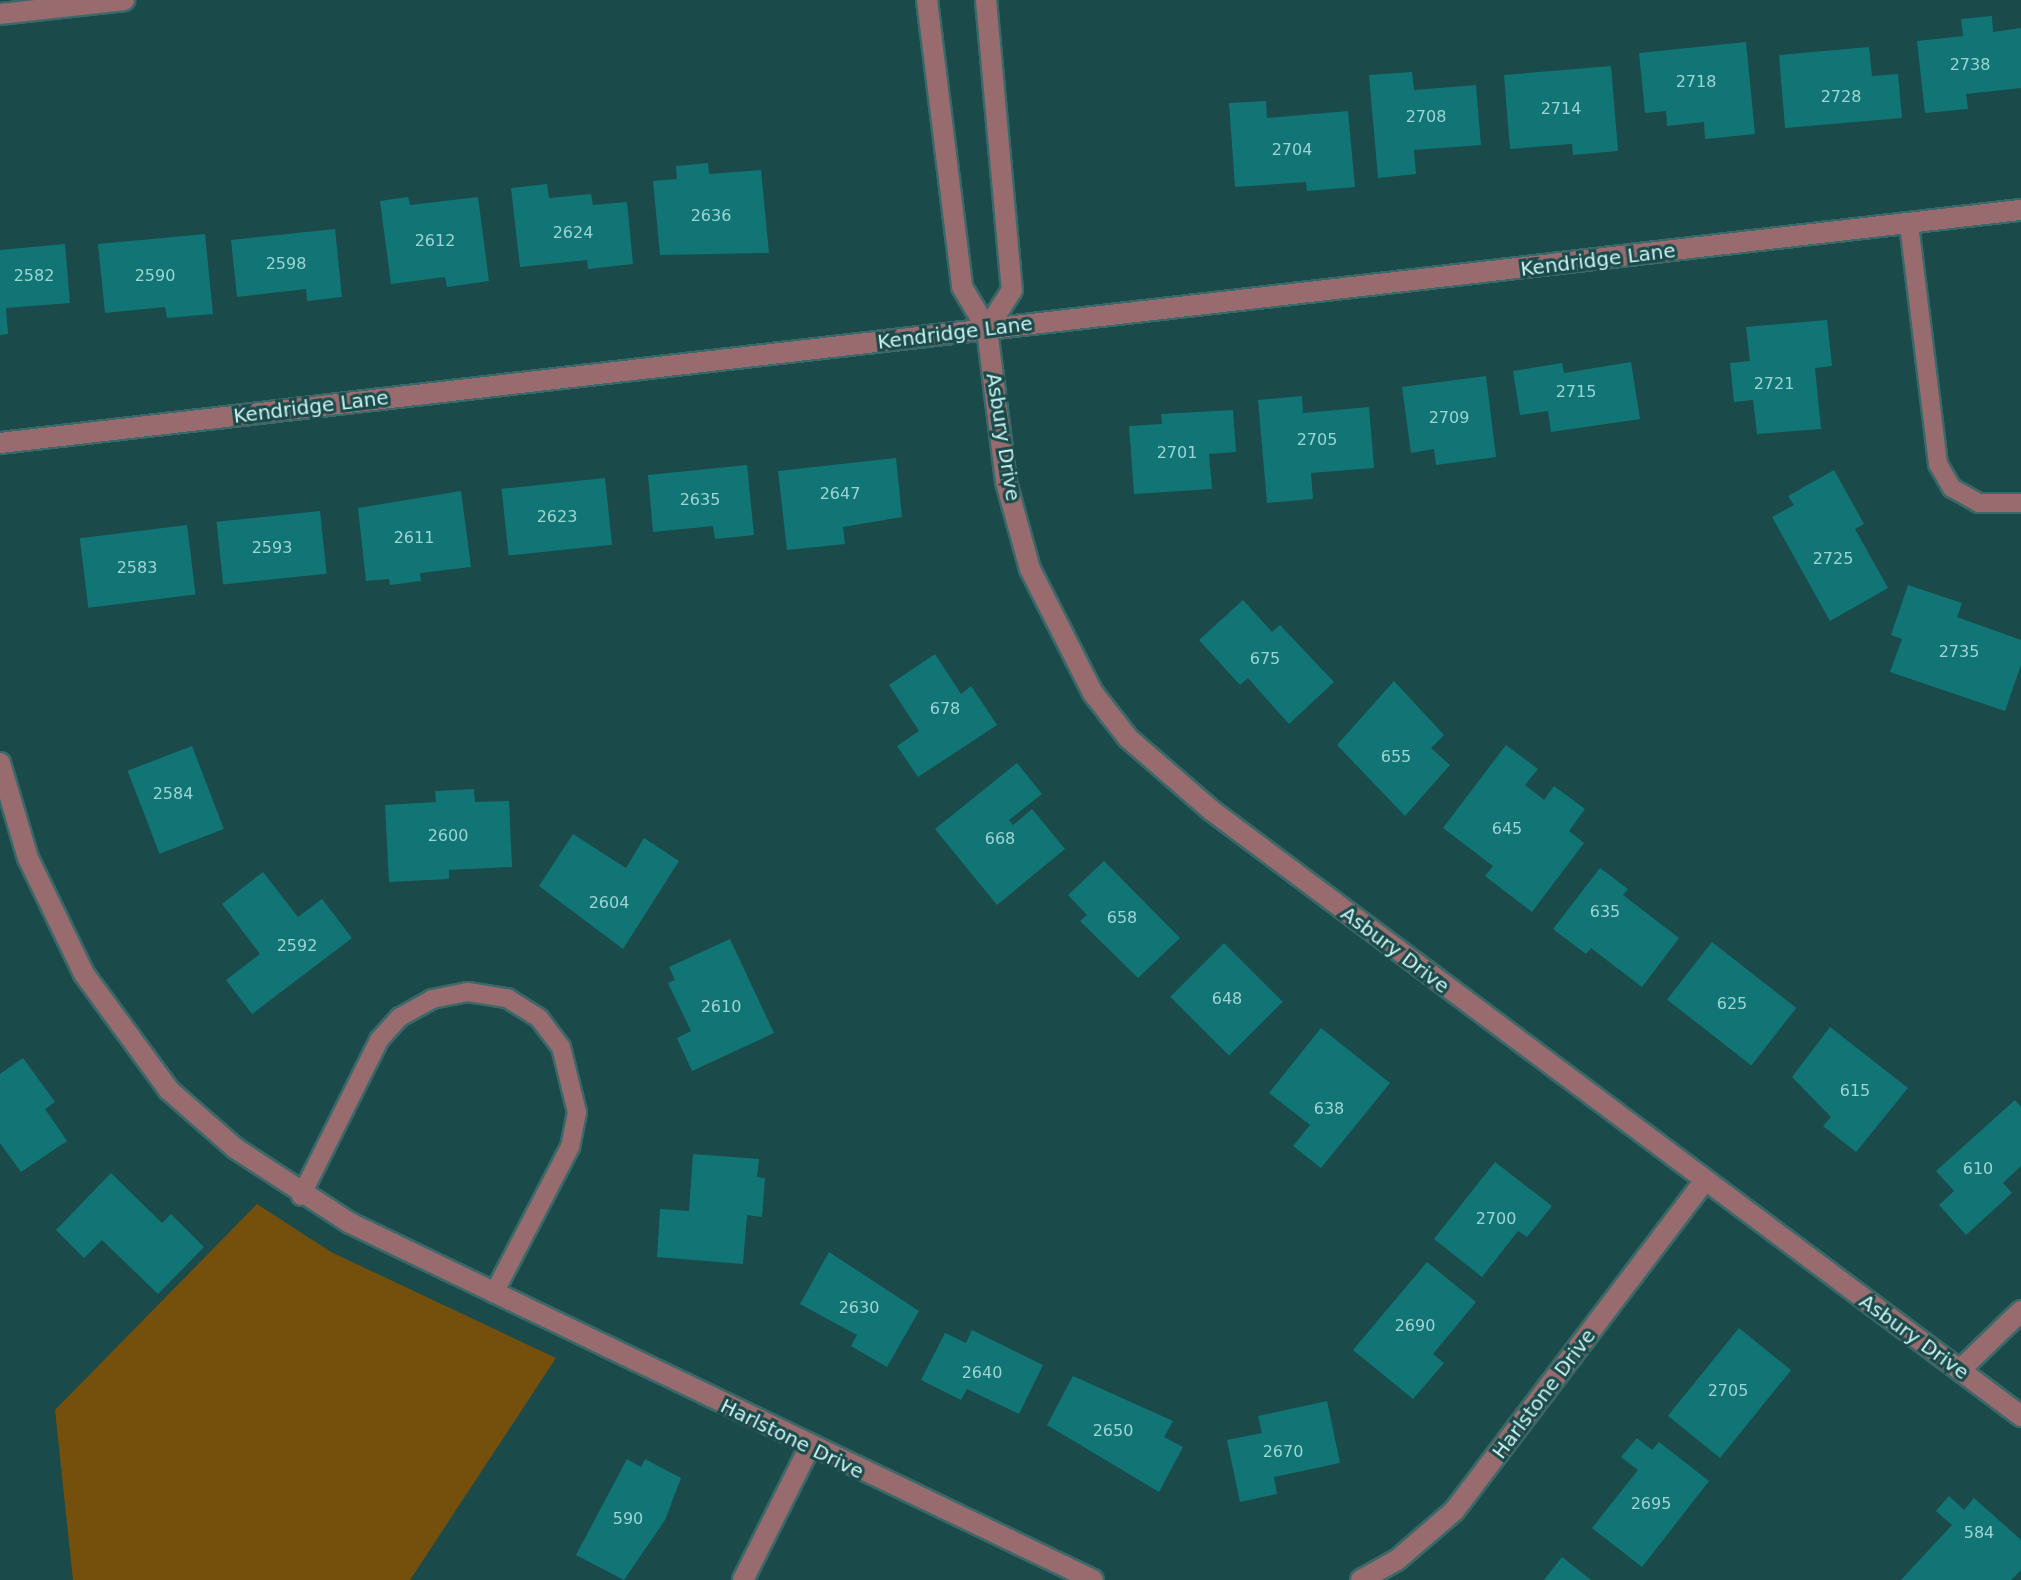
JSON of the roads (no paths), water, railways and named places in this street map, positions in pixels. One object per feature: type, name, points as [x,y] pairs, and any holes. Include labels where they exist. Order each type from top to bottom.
[{"type":"street","points":[[0,14],[124,0]]},
{"type":"street","name":"Asbury Drive","points":[[927,0],[962,287],[987,329],[1006,482],[1030,569],[1093,693],[1128,738],[1211,810],[1703,1183],[2021,1416]]},
{"type":"street","points":[[986,0],[1012,290],[987,329]]},
{"type":"street","name":"Kendridge Lane","points":[[0,443],[2021,210]]},
{"type":"street","name":"Harlstone Drive","points":[[0,763],[52,914],[111,1014],[169,1090],[301,1196],[809,1448],[1093,1580]]},
{"type":"street","name":"Harlstone Drive","points":[[1361,1580],[1397,1560],[1454,1511],[1703,1183]]},
{"type":"street","points":[[1960,1370],[2021,1311]]},
{"type":"street","points":[[743,1580],[809,1448]]},
{"type":"lane","points":[[1909,224],[1938,464],[1952,488],[1979,503],[2021,503]]},
{"type":"lane","points":[[301,1196],[379,1040],[400,1017],[432,999],[468,992],[507,998],[539,1018],[561,1047],[577,1112],[570,1147],[494,1293]]}]
